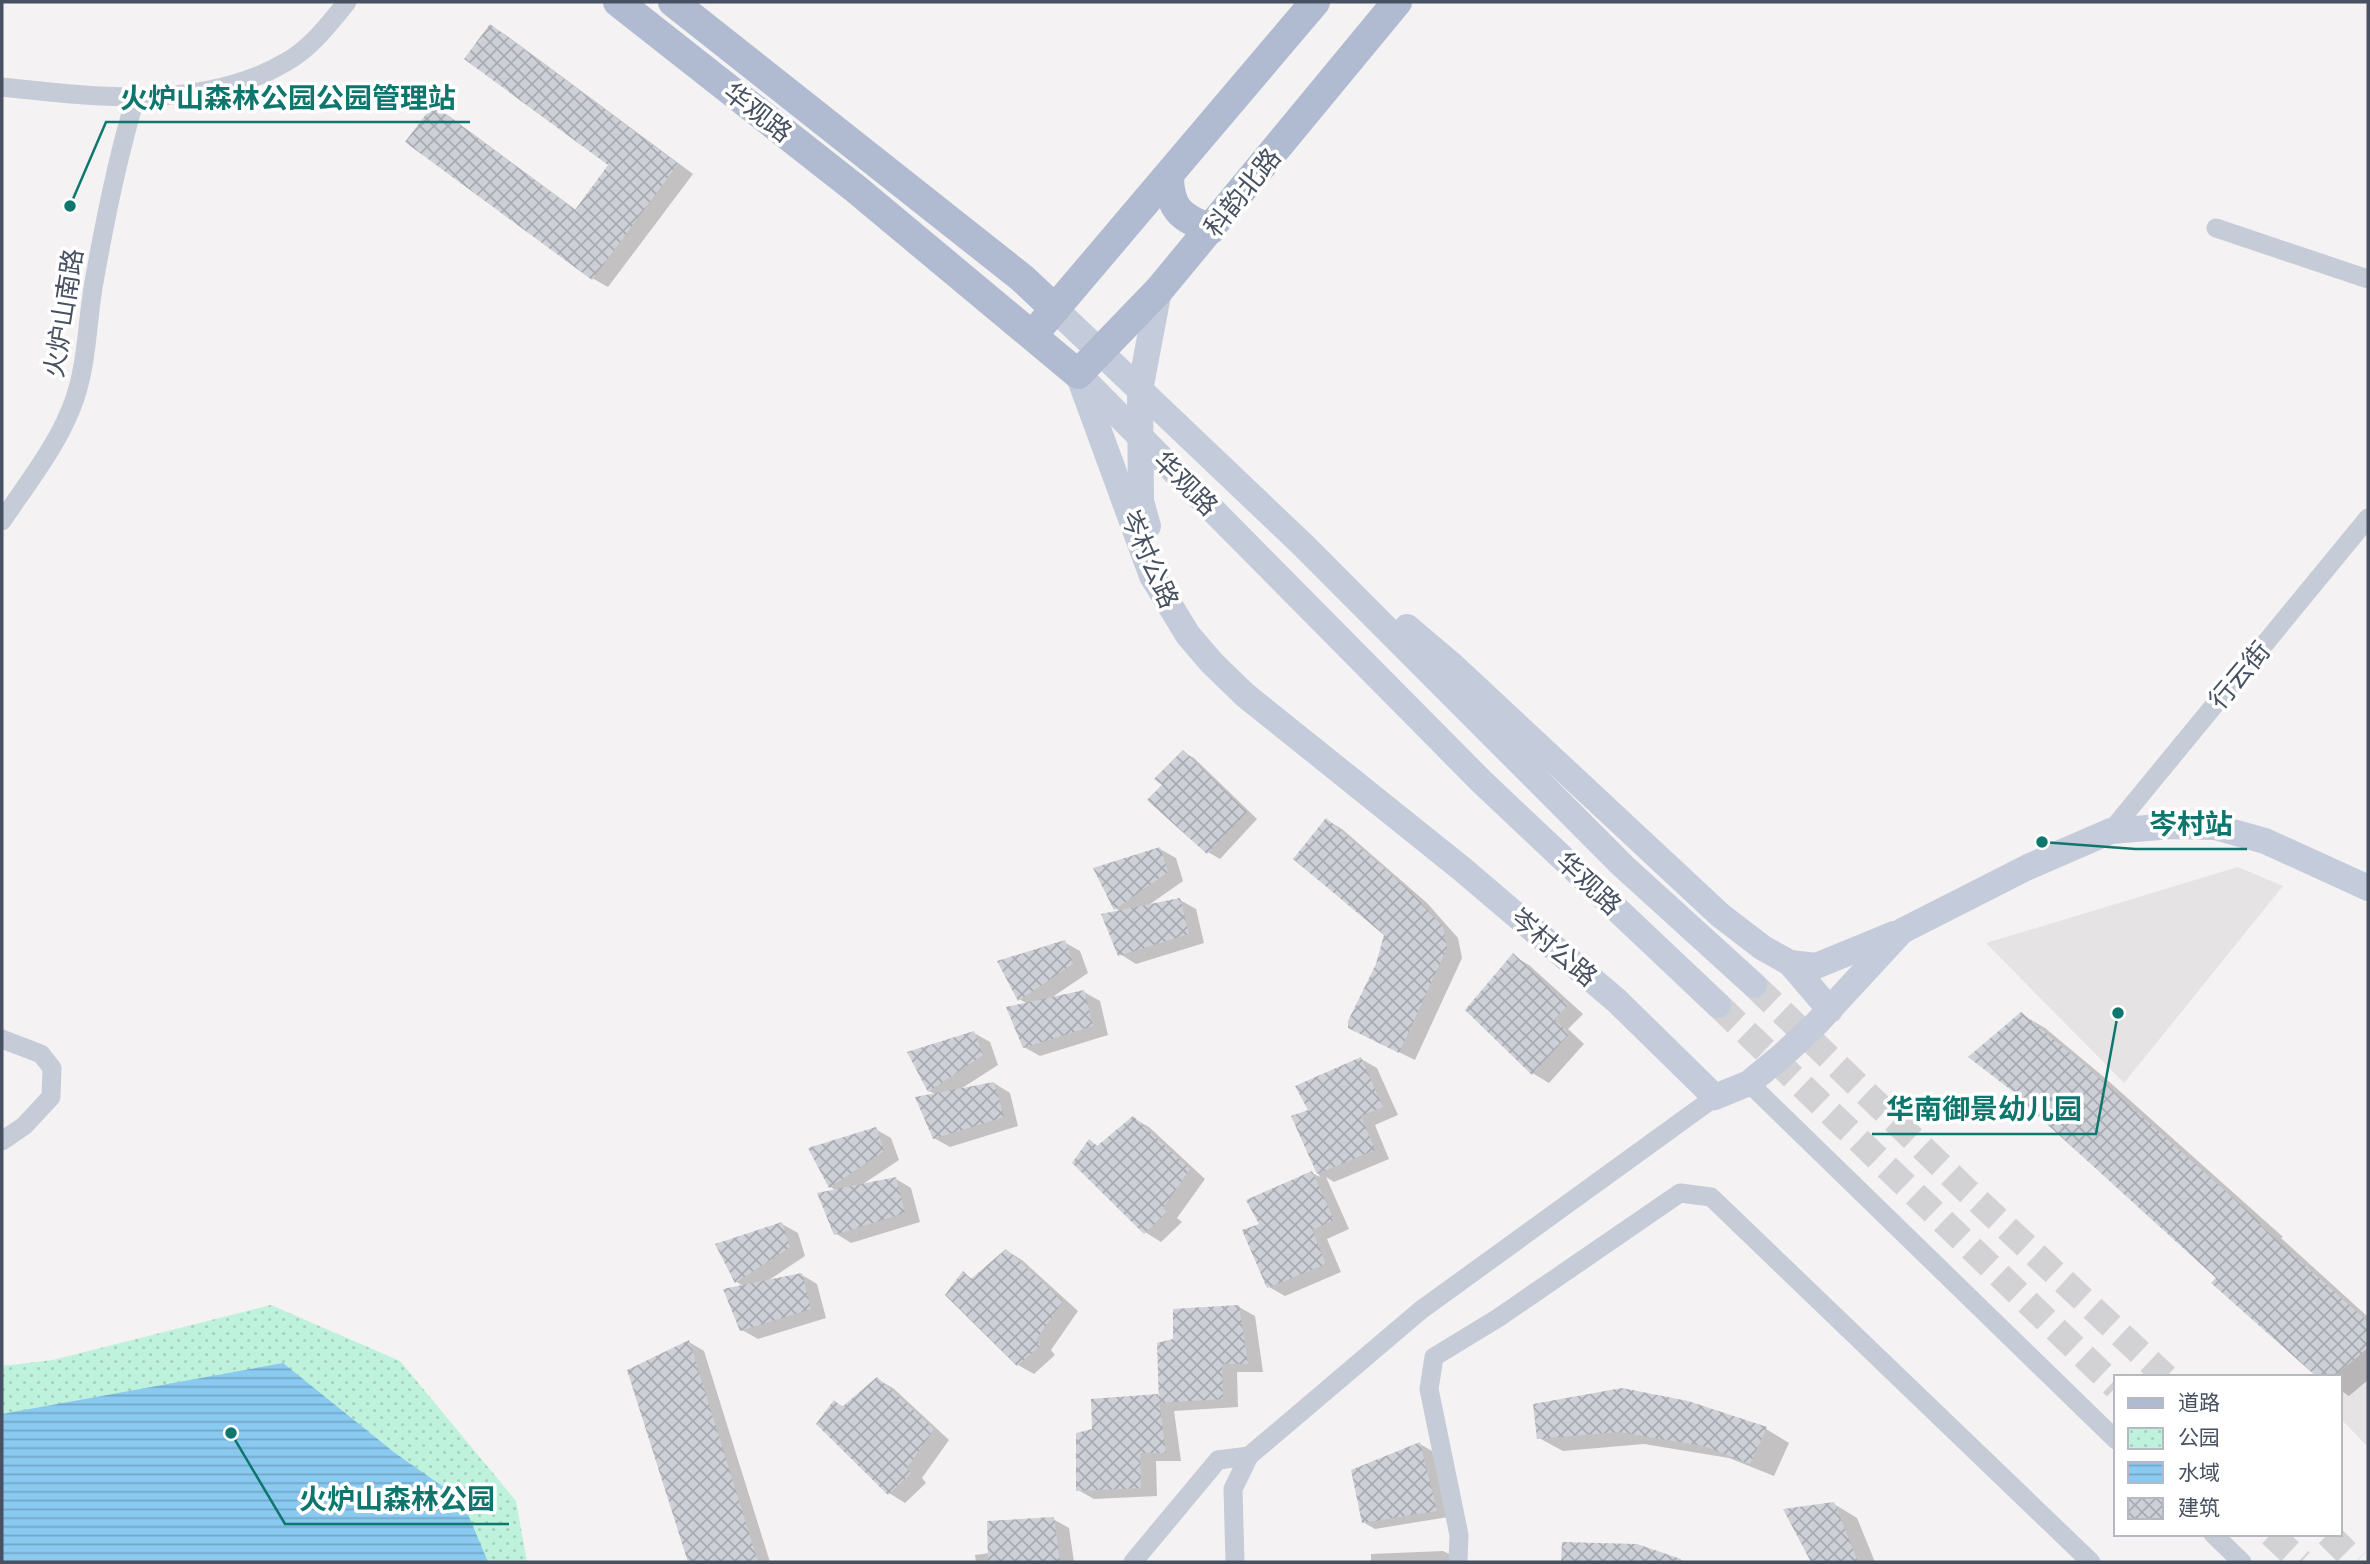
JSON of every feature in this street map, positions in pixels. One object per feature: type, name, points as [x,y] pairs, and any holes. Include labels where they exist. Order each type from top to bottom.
[{"type":"main road","name":"华观路","points":[[618,2],[856,189],[1078,374]]},
{"type":"main road","name":"华观路","points":[[673,2],[1022,278],[1055,309]]},
{"type":"main road","points":[[1032,334],[1315,2]]},
{"type":"main road","name":"科韵北路","points":[[1078,374],[1159,290],[1397,2]]},
{"type":"main road","points":[[1169,175],[1169,191],[1173,204],[1192,222],[1211,229]]},
{"type":"street","points":[[2,87],[70,94],[136,96],[189,93],[230,85],[256,78],[288,61],[313,41],[347,2]]},
{"type":"street","name":"火炉山南路","points":[[2,521],[60,433],[74,401],[82,373],[111,191],[136,96]]},
{"type":"street","points":[[2216,228],[2368,279]]},
{"type":"street","points":[[1159,290],[1140,390],[1141,502],[1166,582],[1212,663]]},
{"type":"street","name":"华观路","points":[[1055,309],[1284,527],[1623,866],[1754,985]]},
{"type":"street","name":"华观路","points":[[1078,374],[1481,781],[1718,1005]]},
{"type":"street","name":"岑村公路","points":[[1078,374],[1152,576],[1188,635],[1212,663],[1245,695],[1462,869],[1618,1002],[1715,1097]]},
{"type":"street","name":"行云街","points":[[2111,831],[2368,519]]},
{"type":"street","points":[[1284,527],[1343,570],[1453,666],[1720,915],[1763,948],[1790,963],[1830,1010]]},
{"type":"street","points":[[1790,963],[1816,966],[1902,931],[2028,867],[2111,831],[2172,826],[2215,828],[2265,841],[2368,888]]},
{"type":"street","points":[[1235,1562],[1233,1489],[1250,1456],[1421,1310],[1715,1097],[1749,1083],[1830,1010],[1902,931]]},
{"type":"street","points":[[2,1039],[41,1054],[52,1068],[51,1097],[24,1126],[2,1141]]},
{"type":"street","points":[[1749,1083],[2114,1438]]},
{"type":"street","points":[[1458,1562],[1459,1535],[1429,1389],[1434,1357],[1497,1318],[1680,1193],[1711,1197],[2091,1562]]},
{"type":"street","points":[[1133,1562],[1218,1460],[1250,1456]]},
{"type":"street","points":[[2215,1536],[2242,1562]]},
{"type":"shaded area","points":[[2238,867],[2283,886],[2124,1083],[1986,943]]},
{"type":"shaded area","points":[[2368,1320],[2368,1447],[2342,1420],[2342,1375],[2320,1375]]},
{"type":"green space","points":[[271,1305],[400,1361],[516,1501],[527,1562],[2,1562],[2,1366],[53,1360]]},
{"type":"water","points":[[283,1363],[395,1453],[462,1500],[488,1562],[2,1562],[2,1414]]},
{"type":"building","points":[[490,24],[678,164],[592,280],[405,142],[433,105],[575,210],[608,165],[464,59]]},
{"type":"building","points":[[1183,750],[1247,812],[1207,854],[1147,800],[1162,785],[1154,779]]},
{"type":"building","points":[[1326,818],[1411,892],[1443,927],[1447,948],[1399,1053],[1348,1028],[1348,1021],[1376,964],[1384,935],[1293,859]]},
{"type":"building","points":[[1160,847],[1168,872],[1114,910],[1093,868]]},
{"type":"building","points":[[1180,898],[1189,934],[1118,956],[1101,914]]},
{"type":"building","points":[[1065,940],[1073,964],[1018,1001],[997,961]]},
{"type":"building","points":[[1513,953],[1568,1005],[1554,1019],[1569,1034],[1532,1075],[1465,1010]]},
{"type":"building","points":[[1084,990],[1093,1026],[1023,1048],[1006,1007]]},
{"type":"building","points":[[2021,1012],[2081,1062],[2368,1322],[2368,1348],[2335,1375],[2315,1375],[2211,1283],[2216,1278],[2026,1105],[2028,1103],[1968,1057]]},
{"type":"building","points":[[974,1031],[983,1055],[928,1092],[907,1052]]},
{"type":"building","points":[[1361,1057],[1383,1107],[1361,1116],[1375,1150],[1317,1174],[1291,1116],[1308,1110],[1295,1086]]},
{"type":"building","points":[[994,1082],[1004,1117],[933,1139],[915,1097]]},
{"type":"building","points":[[1133,1116],[1190,1169],[1163,1208],[1167,1212],[1144,1234],[1072,1163],[1089,1139],[1097,1146]]},
{"type":"building","points":[[876,1127],[884,1151],[829,1188],[808,1148]]},
{"type":"building","points":[[1312,1171],[1334,1220],[1312,1230],[1326,1264],[1267,1288],[1242,1230],[1259,1224],[1246,1200]]},
{"type":"building","points":[[896,1177],[905,1213],[834,1235],[817,1193]]},
{"type":"building","points":[[782,1222],[790,1247],[735,1283],[715,1244]]},
{"type":"building","points":[[1006,1249],[1063,1301],[1036,1340],[1041,1345],[1017,1366],[945,1295],[963,1271],[971,1279]]},
{"type":"building","points":[[802,1273],[811,1309],[740,1331],[723,1289]]},
{"type":"building","points":[[1239,1305],[1248,1364],[1222,1364],[1223,1399],[1159,1403],[1157,1343],[1173,1339],[1173,1309]]},
{"type":"building","points":[[689,1340],[758,1562],[688,1562],[627,1370]]},
{"type":"building","points":[[877,1377],[934,1429],[907,1468],[911,1473],[888,1495],[816,1424],[834,1400],[842,1407]]},
{"type":"building","points":[[1622,1388],[1688,1401],[1767,1427],[1750,1464],[1704,1446],[1619,1432],[1537,1439],[1533,1404]]},
{"type":"building","points":[[1158,1394],[1166,1453],[1140,1453],[1141,1488],[1076,1491],[1076,1433],[1092,1429],[1091,1399]]},
{"type":"building","points":[[1420,1442],[1437,1511],[1362,1523],[1351,1470]]},
{"type":"building","points":[[1834,1502],[1858,1562],[1811,1562],[1783,1509]]},
{"type":"building","points":[[1054,1517],[1060,1562],[988,1562],[987,1521]]},
{"type":"building","points":[[1562,1542],[1637,1544],[1681,1559],[1681,1562],[1561,1562]]},
{"type":"tunnel","points":[[1754,985],[1962,1186],[2164,1375]]},
{"type":"tunnel","points":[[1718,1005],[2114,1385]]},
{"type":"tunnel","points":[[2273,1536],[2301,1562]]},
{"type":"tunnel","points":[[2330,1536],[2356,1562]]},
{"type":"place","name":"火炉山森林公园公园管理站","points":[[70,206]]},
{"type":"place","name":"岑村站","points":[[2042,842]]},
{"type":"place","name":"华南御景幼儿园","points":[[2118,1013]]},
{"type":"place","name":"火炉山森林公园","points":[[231,1433]]}]
